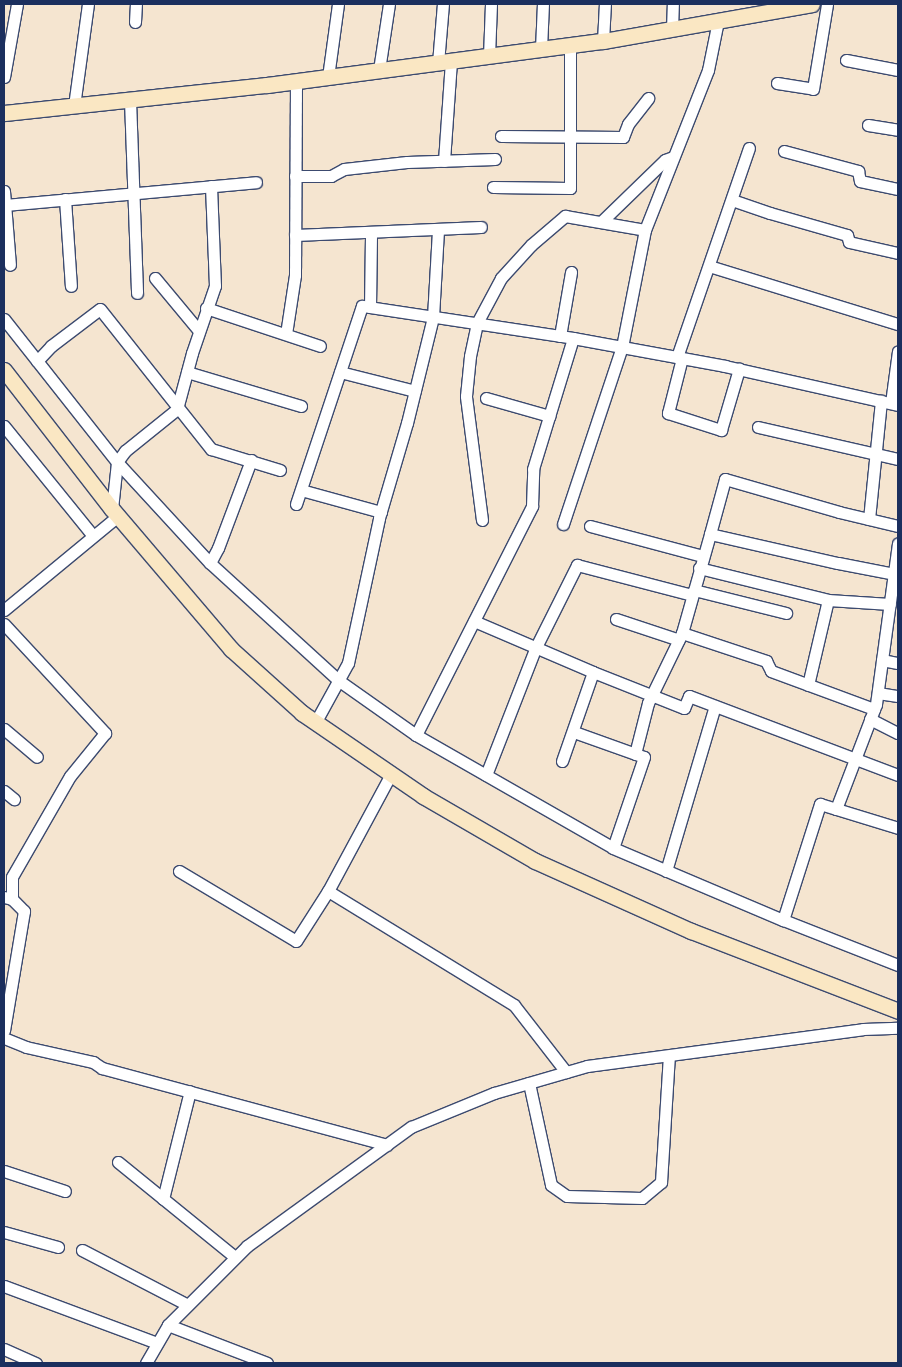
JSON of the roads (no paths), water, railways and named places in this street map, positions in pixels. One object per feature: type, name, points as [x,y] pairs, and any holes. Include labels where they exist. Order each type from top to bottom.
[{"type":"main road","points":[[4,113],[296,81],[603,41],[718,21],[757,9],[812,4]]},
{"type":"main road","points":[[4,370],[115,512],[231,649],[315,723],[423,796],[536,861],[691,931],[898,1011]]},
{"type":"street","points":[[4,77],[8,32],[16,4]]},
{"type":"street","points":[[74,106],[88,4]]},
{"type":"street","points":[[135,22],[136,4]]},
{"type":"street","points":[[328,77],[338,4]]},
{"type":"street","points":[[379,70],[389,4]]},
{"type":"street","points":[[443,4],[445,62],[444,161]]},
{"type":"street","points":[[489,56],[492,4]]},
{"type":"street","points":[[541,49],[543,4]]},
{"type":"street","points":[[603,41],[605,4]]},
{"type":"street","points":[[672,29],[673,4]]},
{"type":"street","points":[[777,83],[813,89],[827,4]]},
{"type":"street","points":[[563,524],[622,347],[645,230],[708,70],[718,21]]},
{"type":"street","points":[[493,187],[570,188],[570,45]]},
{"type":"street","points":[[846,60],[898,70]]},
{"type":"street","points":[[286,334],[295,275],[296,81]]},
{"type":"street","points":[[501,136],[623,137],[628,124],[648,98]]},
{"type":"street","points":[[130,100],[137,293]]},
{"type":"street","points":[[868,125],[898,130]]},
{"type":"street","points":[[738,369],[721,430],[668,413],[680,358],[708,266],[749,148]]},
{"type":"street","points":[[784,151],[858,171],[860,181],[898,189]]},
{"type":"street","points":[[601,222],[665,160],[673,157]]},
{"type":"street","points":[[296,176],[331,176],[344,169],[495,159]]},
{"type":"street","points":[[5,205],[256,182]]},
{"type":"street","points":[[4,610],[93,536],[115,512],[117,462],[125,451],[177,409],[206,308],[215,286],[211,186]]},
{"type":"street","points":[[4,191],[10,264]]},
{"type":"street","points":[[66,199],[71,286]]},
{"type":"street","points":[[732,200],[847,235],[849,242],[898,253]]},
{"type":"street","points":[[482,520],[466,396],[470,356],[477,323],[501,278],[531,244],[565,216],[645,230]]},
{"type":"street","points":[[295,235],[481,227]]},
{"type":"street","points":[[315,723],[348,662],[381,512],[415,391],[433,317],[438,229]]},
{"type":"street","points":[[370,307],[371,232]]},
{"type":"street","points":[[708,266],[898,324]]},
{"type":"street","points":[[560,336],[571,272]]},
{"type":"street","points":[[155,278],[199,331]]},
{"type":"street","points":[[296,504],[362,306],[622,347],[738,369],[890,403]]},
{"type":"street","points":[[206,308],[320,346]]},
{"type":"street","points":[[37,361],[51,346],[100,309],[211,450],[251,460],[280,470]]},
{"type":"street","points":[[4,319],[117,462],[210,563],[338,680],[416,735],[613,848],[783,920],[898,965]]},
{"type":"street","points":[[416,735],[532,506],[533,469],[572,338]]},
{"type":"street","points":[[869,519],[876,454],[890,403],[898,351]]},
{"type":"street","points":[[187,372],[301,406]]},
{"type":"street","points":[[340,372],[415,391]]},
{"type":"street","points":[[486,398],[549,416]]},
{"type":"street","points":[[4,426],[93,536]]},
{"type":"street","points":[[758,427],[898,459]]},
{"type":"street","points":[[210,563],[218,548],[251,460]]},
{"type":"street","points":[[635,754],[652,695],[680,637],[725,479],[898,526]]},
{"type":"street","points":[[301,490],[381,512]]},
{"type":"street","points":[[590,526],[702,556]]},
{"type":"street","points":[[710,534],[838,564],[894,574]]},
{"type":"street","points":[[836,809],[872,714],[878,693],[890,604],[895,591],[894,574],[898,543]]},
{"type":"street","points":[[486,775],[536,647],[577,565],[786,613]]},
{"type":"street","points":[[700,568],[828,600],[890,604]]},
{"type":"street","points":[[808,685],[828,600]]},
{"type":"street","points":[[616,619],[766,661],[771,672],[808,685],[872,714],[898,733]]},
{"type":"street","points":[[474,621],[593,672],[684,708],[689,696],[856,757],[898,775]]},
{"type":"street","points":[[4,624],[105,733],[70,776],[12,877],[8,898],[24,911],[4,1030]]},
{"type":"street","points":[[882,660],[898,663]]},
{"type":"street","points":[[562,761],[574,732],[593,672]]},
{"type":"street","points":[[878,693],[898,696]]},
{"type":"street","points":[[666,870],[715,706]]},
{"type":"street","points":[[4,729],[37,757]]},
{"type":"street","points":[[574,732],[644,758],[613,848]]},
{"type":"street","points":[[179,871],[296,941],[328,891],[391,774]]},
{"type":"street","points":[[4,791],[14,799]]},
{"type":"street","points":[[783,920],[820,804],[898,828]]},
{"type":"street","points":[[328,891],[514,1005],[566,1072]]},
{"type":"street","points":[[146,1363],[168,1326],[247,1246],[411,1127],[494,1093],[587,1066],[863,1029],[898,1028]]},
{"type":"street","points":[[4,1038],[26,1047],[93,1062],[102,1068],[387,1144]]},
{"type":"street","points":[[530,1083],[551,1185],[567,1196],[642,1198],[661,1182],[669,1056]]},
{"type":"street","points":[[163,1199],[190,1092]]},
{"type":"street","points":[[118,1162],[236,1257]]},
{"type":"street","points":[[4,1171],[65,1191]]},
{"type":"street","points":[[4,1232],[58,1247]]},
{"type":"street","points":[[82,1250],[188,1305]]},
{"type":"street","points":[[4,1286],[157,1344]]},
{"type":"street","points":[[168,1326],[267,1363]]},
{"type":"street","points":[[4,1349],[36,1363]]}]
